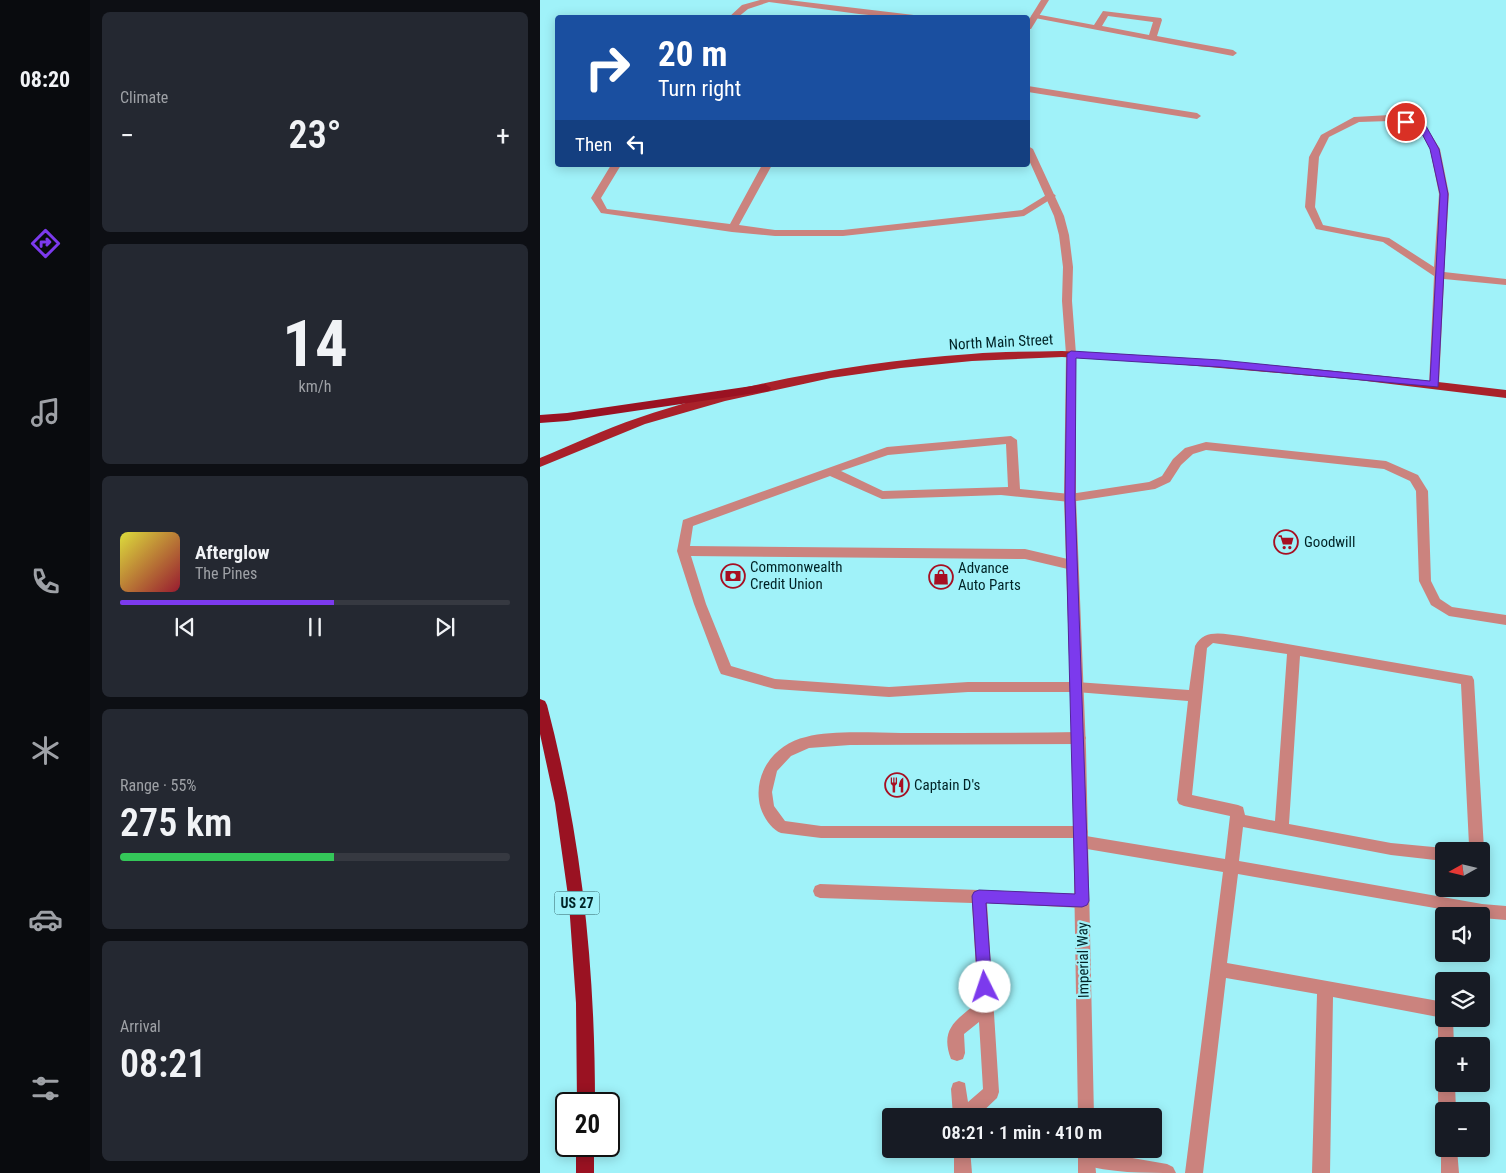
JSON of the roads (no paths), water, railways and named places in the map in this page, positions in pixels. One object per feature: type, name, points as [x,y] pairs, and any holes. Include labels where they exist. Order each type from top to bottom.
[{"type":"highway","points":[[540,419],[567,417],[765,388]]},
{"type":"highway","name":"US 27","points":[[540,705],[561,792],[573,866],[582,966],[586,1092]]},
{"type":"highway","points":[[585,1157],[585,1173]]},
{"type":"main road","name":"North Main Street","points":[[540,464],[641,422],[765,388],[831,374],[925,361],[994,356],[1071,354],[1220,363],[1506,394]]},
{"type":"street","points":[[736,15],[745,7],[769,0],[857,15]]},
{"type":"street","points":[[1030,24],[1045,0]]},
{"type":"street","points":[[1098,27],[1106,13],[1158,20],[1152,38]]},
{"type":"street","points":[[1035,16],[1233,53]]},
{"type":"street","points":[[1030,89],[1197,116]]},
{"type":"street","points":[[1434,385],[1439,275],[1444,194],[1434,149],[1422,126],[1390,118],[1357,119],[1324,134],[1314,157],[1310,207],[1319,227],[1386,240],[1439,275],[1506,282]]},
{"type":"street","name":"Imperial Way","points":[[1030,153],[1059,216],[1067,252],[1067,301],[1071,354],[1070,498],[1079,738],[1086,1108]]},
{"type":"street","points":[[615,167],[596,198],[604,211],[732,229],[775,233],[843,233],[1024,213],[1051,196]]},
{"type":"street","points":[[732,229],[767,167]]},
{"type":"street","points":[[1014,493],[1011,440],[887,451],[687,523],[683,551],[700,604],[726,670],[775,684],[888,692],[968,687],[1076,687],[1195,696]]},
{"type":"street","points":[[830,471],[882,495],[1001,491],[1070,498],[1151,486],[1166,479],[1177,462],[1189,451],[1206,446],[1386,465],[1414,478],[1422,491],[1425,581],[1434,602],[1449,611],[1506,620]]},
{"type":"street","points":[[683,551],[1025,554],[1072,565]]},
{"type":"street","points":[[1194,1173],[1238,811],[1184,800],[1201,646],[1211,638],[1467,680],[1477,842]]},
{"type":"street","points":[[1282,828],[1294,651]]},
{"type":"street","points":[[1079,738],[850,739],[806,742],[786,752],[771,768],[765,792],[767,808],[781,827],[821,832],[1081,838],[1482,911],[1506,913]]},
{"type":"street","points":[[1237,820],[1391,849],[1435,854]]},
{"type":"street","points":[[820,891],[1082,901]]},
{"type":"street","points":[[974,1108],[991,1092],[979,896]]},
{"type":"street","points":[[1219,969],[1435,1008]]},
{"type":"street","points":[[1321,1173],[1325,989]]},
{"type":"street","points":[[957,1053],[956,1031],[986,1005]]},
{"type":"street","points":[[959,1088],[960,1108]]},
{"type":"street","points":[[1449,1157],[1450,1173]]},
{"type":"street","points":[[962,1158],[963,1173]]},
{"type":"street","points":[[1086,1160],[1166,1173]]},
{"type":"place","name":"Goodwill","points":[[1286,542]]},
{"type":"place","name":"Commonwealth Credit Union","points":[[733,576]]},
{"type":"place","name":"Advance Auto Parts","points":[[941,577]]},
{"type":"place","name":"Captain D's","points":[[897,785]]}]
